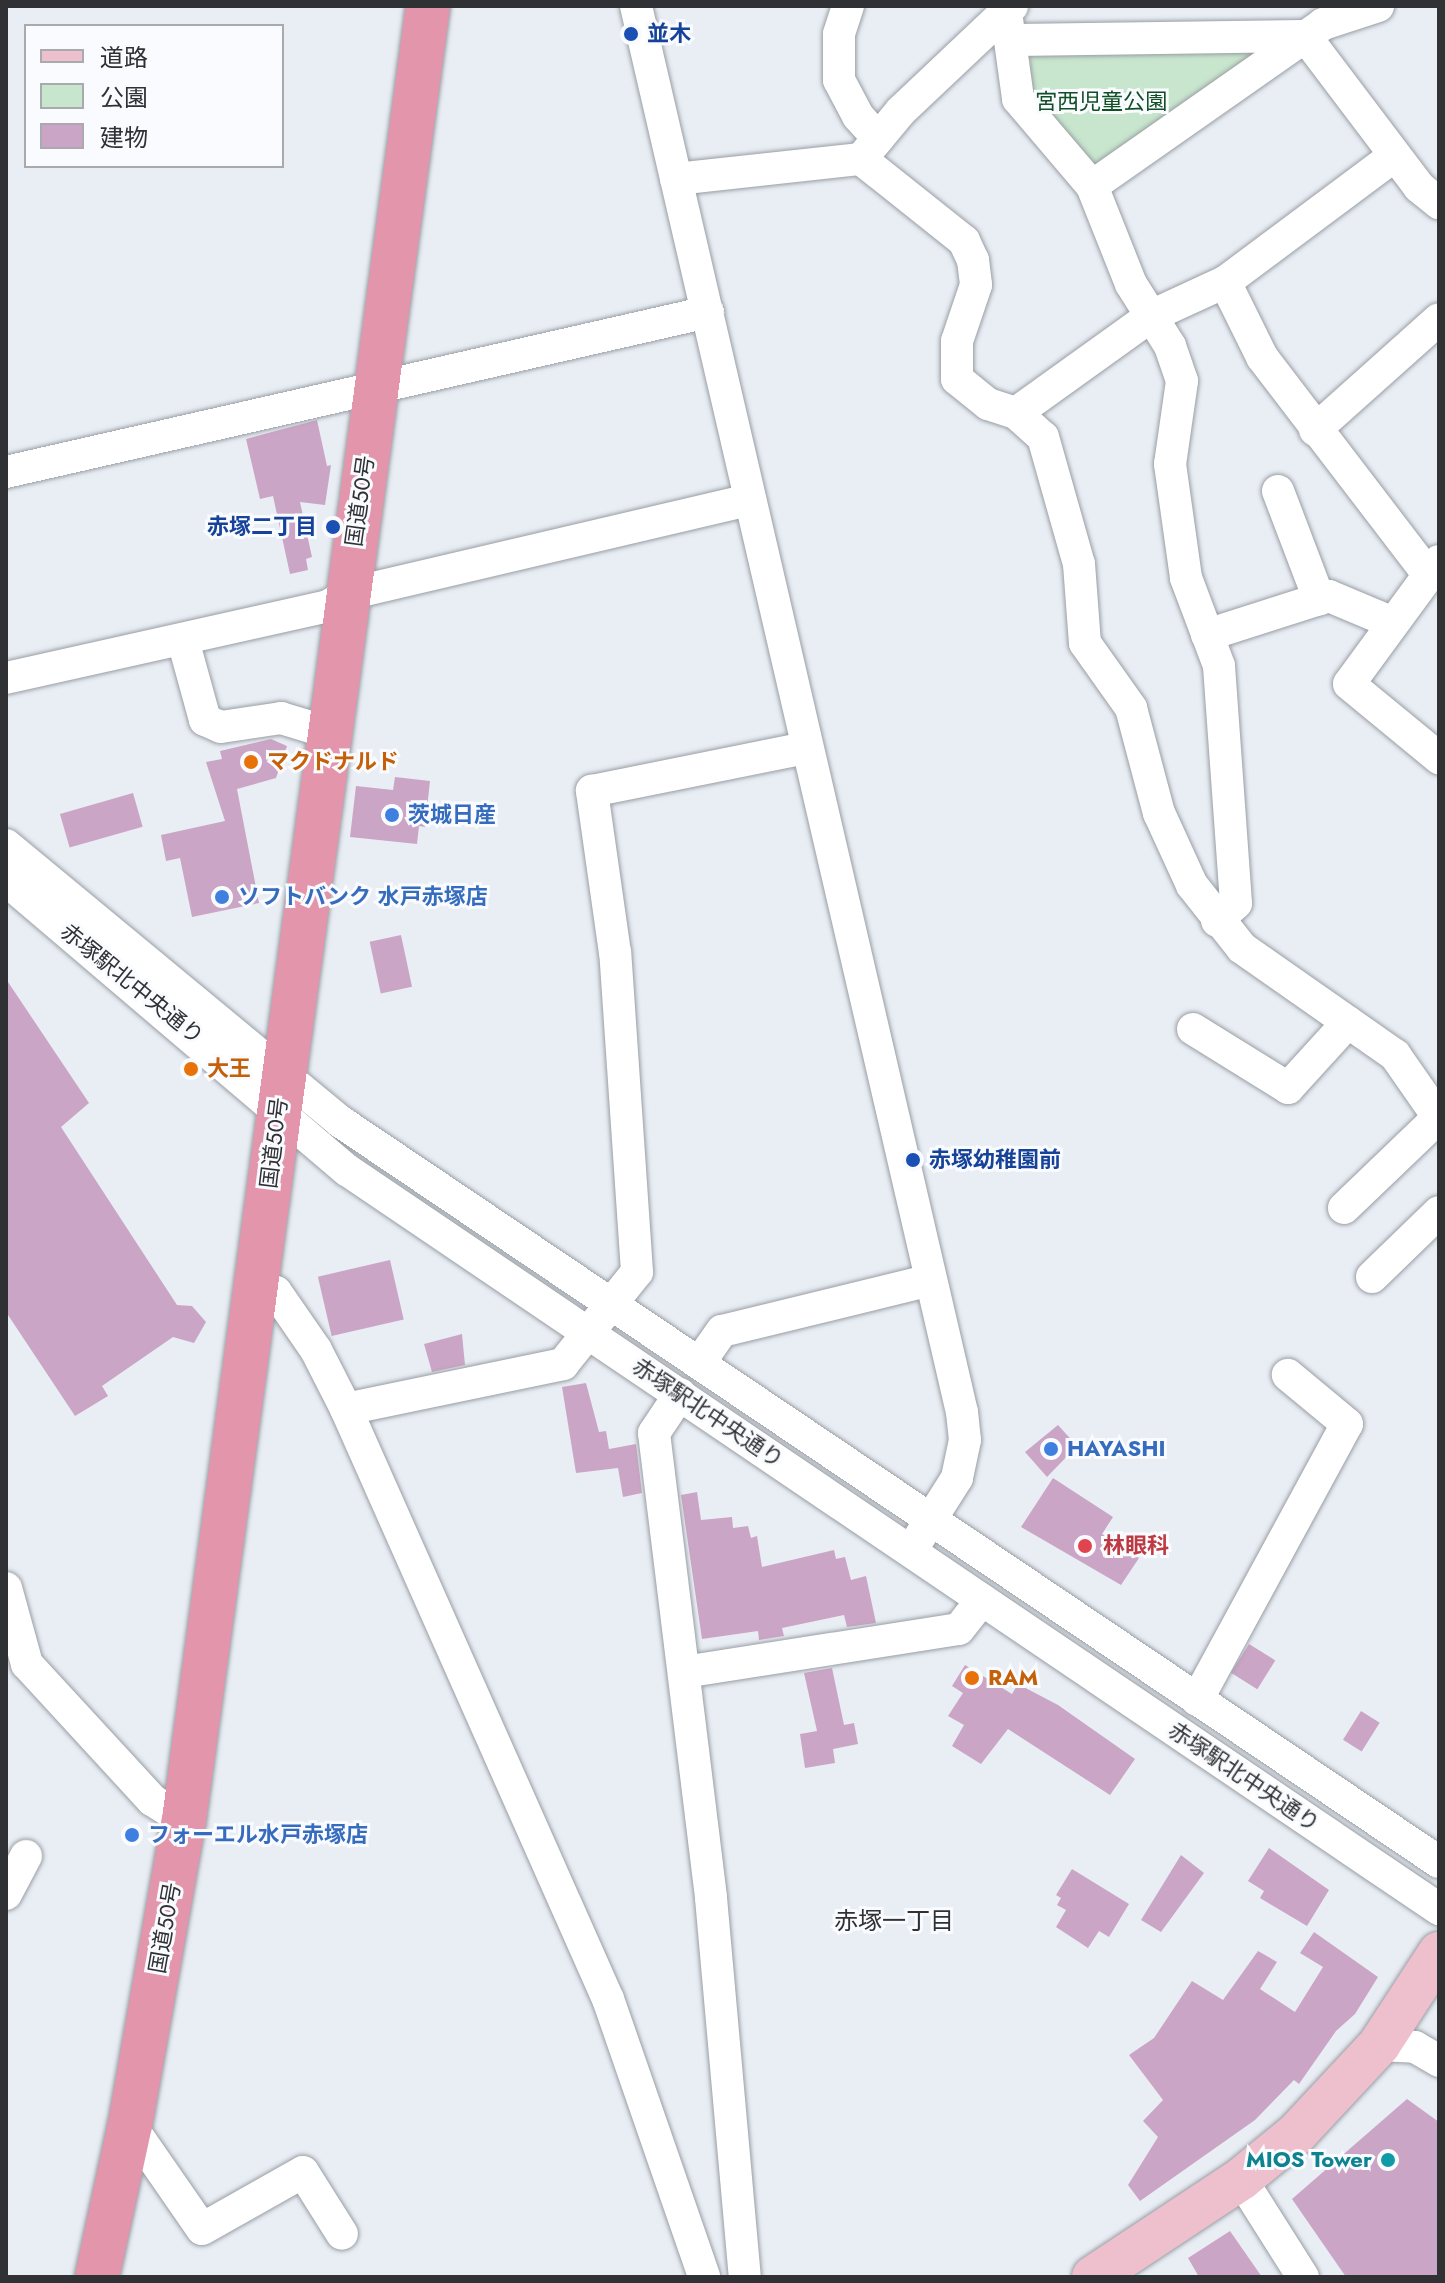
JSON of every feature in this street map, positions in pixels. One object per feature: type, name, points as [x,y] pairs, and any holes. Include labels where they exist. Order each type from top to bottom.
[{"type":"highway","name":"国道50号","points":[[97,2277],[130,2125],[184,1820],[252,1290],[428,6]]},
{"type":"main road","points":[[1093,2277],[1241,2179],[1317,2114],[1379,2045],[1439,1953]]},
{"type":"street","points":[[636,6],[805,748],[931,1280],[965,1440],[957,1478],[911,1551]]},
{"type":"street","points":[[848,6],[839,34],[839,80],[870,148],[964,241],[973,260],[976,285],[957,341],[957,379],[988,404],[1016,413],[1043,437],[1079,564],[1085,643],[1131,708],[1159,813],[1192,885],[1217,921],[1242,948],[1395,1055],[1439,1117],[1344,1208]]},
{"type":"street","points":[[1092,186],[1323,24],[1378,6]]},
{"type":"street","points":[[676,179],[870,148],[1011,20],[1305,36]]},
{"type":"street","points":[[1011,20],[1018,99],[1092,186],[1131,284],[1170,346],[1182,381],[1170,464],[1186,578],[1219,666],[1236,903],[1217,921]]},
{"type":"street","points":[[1305,36],[1394,156],[1439,203]]},
{"type":"street","points":[[1016,413],[1151,316],[1225,282],[1394,156]]},
{"type":"street","points":[[1225,282],[1262,357],[1315,430],[1434,568],[1349,684],[1439,758]]},
{"type":"street","points":[[8,465],[708,312]]},
{"type":"street","points":[[1315,430],[1439,319]]},
{"type":"street","points":[[1278,491],[1319,599]]},
{"type":"street","points":[[6,678],[328,606],[348,594],[749,500]]},
{"type":"street","points":[[1207,635],[1329,596],[1393,623]]},
{"type":"street","points":[[183,640],[205,720],[221,727],[281,718],[330,733]]},
{"type":"street","points":[[346,1409],[563,1364],[637,1272],[615,953],[592,791],[805,748]]},
{"type":"street","name":"赤塚駅北中央通り","points":[[6,845],[280,1093],[347,1170],[1439,1909]]},
{"type":"street","name":"赤塚駅北中央通り","points":[[6,880],[280,1093],[341,1122],[615,1303],[1439,1862]]},
{"type":"street","points":[[1193,1029],[1288,1088],[1348,1022]]},
{"type":"street","points":[[1372,1277],[1439,1212]]},
{"type":"street","points":[[700,1362],[722,1331],[931,1280]]},
{"type":"street","points":[[252,1290],[276,1292],[316,1350],[346,1409],[608,1999],[704,2277]]},
{"type":"street","points":[[1197,1700],[1347,1424],[1288,1375]]},
{"type":"street","points":[[680,1394],[654,1433],[730,2087],[745,2277]]},
{"type":"street","points":[[6,1588],[27,1664],[152,1800],[184,1820]]},
{"type":"street","points":[[684,1672],[959,1629],[982,1600]]},
{"type":"street","points":[[6,1894],[26,1856]]},
{"type":"street","points":[[1379,2045],[1415,2047],[1439,2061]]},
{"type":"street","points":[[130,2125],[202,2229],[303,2172],[342,2234]]},
{"type":"street","points":[[1241,2179],[1303,2277]]},
{"type":"green space","name":"宮西児童公園","points":[[1248,43],[1257,60],[1090,172],[1029,94],[1031,50]]},
{"type":"building","points":[[317,420],[327,466],[331,465],[325,505],[300,502],[312,557],[306,559],[308,570],[290,574],[273,496],[260,499],[246,439]]},
{"type":"building","points":[[271,739],[287,746],[276,778],[237,789],[259,903],[192,917],[180,858],[166,861],[161,835],[225,821],[206,762],[222,759],[220,751]]},
{"type":"building","points":[[395,777],[430,781],[425,827],[419,826],[417,844],[350,837],[356,786],[393,790]]},
{"type":"building","points":[[133,793],[143,827],[70,848],[60,814]]},
{"type":"building","points":[[401,935],[412,987],[381,993],[370,942]]},
{"type":"building","points":[[6,979],[89,1103],[61,1127],[177,1305],[192,1306],[206,1322],[194,1343],[173,1337],[102,1386],[108,1396],[75,1416],[6,1312]]},
{"type":"building","points":[[390,1260],[404,1319],[332,1336],[318,1277]]},
{"type":"building","points":[[462,1334],[465,1365],[432,1372],[424,1344]]},
{"type":"building","points":[[586,1383],[599,1432],[606,1431],[609,1449],[636,1444],[642,1493],[623,1497],[618,1468],[576,1473],[562,1387]]},
{"type":"building","name":"HAYASHI","points":[[1058,1425],[1077,1446],[1047,1477],[1025,1452]]},
{"type":"building","name":"林眼科","points":[[1053,1478],[1113,1517],[1102,1534],[1139,1558],[1121,1585],[1021,1527]]},
{"type":"building","points":[[697,1492],[701,1520],[732,1517],[733,1528],[748,1526],[751,1538],[757,1536],[762,1567],[834,1550],[836,1559],[845,1557],[851,1580],[866,1576],[876,1623],[847,1627],[844,1615],[782,1628],[784,1636],[759,1640],[758,1631],[702,1639],[681,1495]]},
{"type":"building","points":[[1249,1644],[1275,1660],[1257,1689],[1231,1673]]},
{"type":"building","points":[[965,1665],[1012,1694],[1018,1684],[1058,1705],[1135,1759],[1110,1795],[1008,1729],[981,1764],[952,1746],[964,1725],[948,1716],[963,1693],[952,1686]]},
{"type":"building","points":[[832,1668],[844,1725],[854,1723],[858,1744],[833,1749],[835,1763],[805,1768],[800,1734],[817,1731],[804,1673]]},
{"type":"building","points":[[1361,1711],[1380,1723],[1362,1751],[1343,1740]]},
{"type":"building","points":[[1269,1848],[1329,1890],[1307,1926],[1260,1898],[1264,1891],[1248,1881]]},
{"type":"building","points":[[1181,1855],[1204,1873],[1161,1932],[1141,1920]]},
{"type":"building","points":[[1072,1869],[1129,1904],[1109,1937],[1099,1931],[1088,1948],[1056,1927],[1066,1910],[1057,1905],[1061,1898],[1056,1895]]},
{"type":"building","points":[[1314,1932],[1378,1977],[1355,2014],[1336,2031],[1299,2084],[1294,2080],[1255,2120],[1140,2201],[1128,2185],[1158,2137],[1143,2121],[1163,2100],[1129,2055],[1154,2038],[1192,1981],[1223,2000],[1258,1951],[1277,1962],[1260,1989],[1295,2012],[1323,1967],[1300,1953]]},
{"type":"building","name":"MIOS Tower","points":[[1407,2099],[1439,2122],[1439,2277],[1346,2277],[1292,2199]]},
{"type":"building","points":[[1230,2231],[1262,2277],[1199,2277],[1188,2258]]},
{"type":"place","name":"並木","points":[[631,34]]},
{"type":"place","name":"赤塚二丁目","points":[[333,527]]},
{"type":"place","name":"マクドナルド","points":[[251,762]]},
{"type":"place","name":"茨城日産","points":[[392,815]]},
{"type":"place","name":"ソフトバンク 水戸赤塚店","points":[[222,897]]},
{"type":"place","name":"大王","points":[[191,1069]]},
{"type":"place","name":"赤塚幼稚園前","points":[[913,1160]]},
{"type":"place","name":"HAYASHI","points":[[1051,1449]]},
{"type":"place","name":"林眼科","points":[[1085,1546]]},
{"type":"place","name":"RAM","points":[[972,1678]]},
{"type":"place","name":"フォーエル水戸赤塚店","points":[[132,1835]]},
{"type":"place","name":"MIOS Tower","points":[[1388,2160]]},
{"type":"district","name":"赤塚一丁目","points":[[894,1921]]}]
